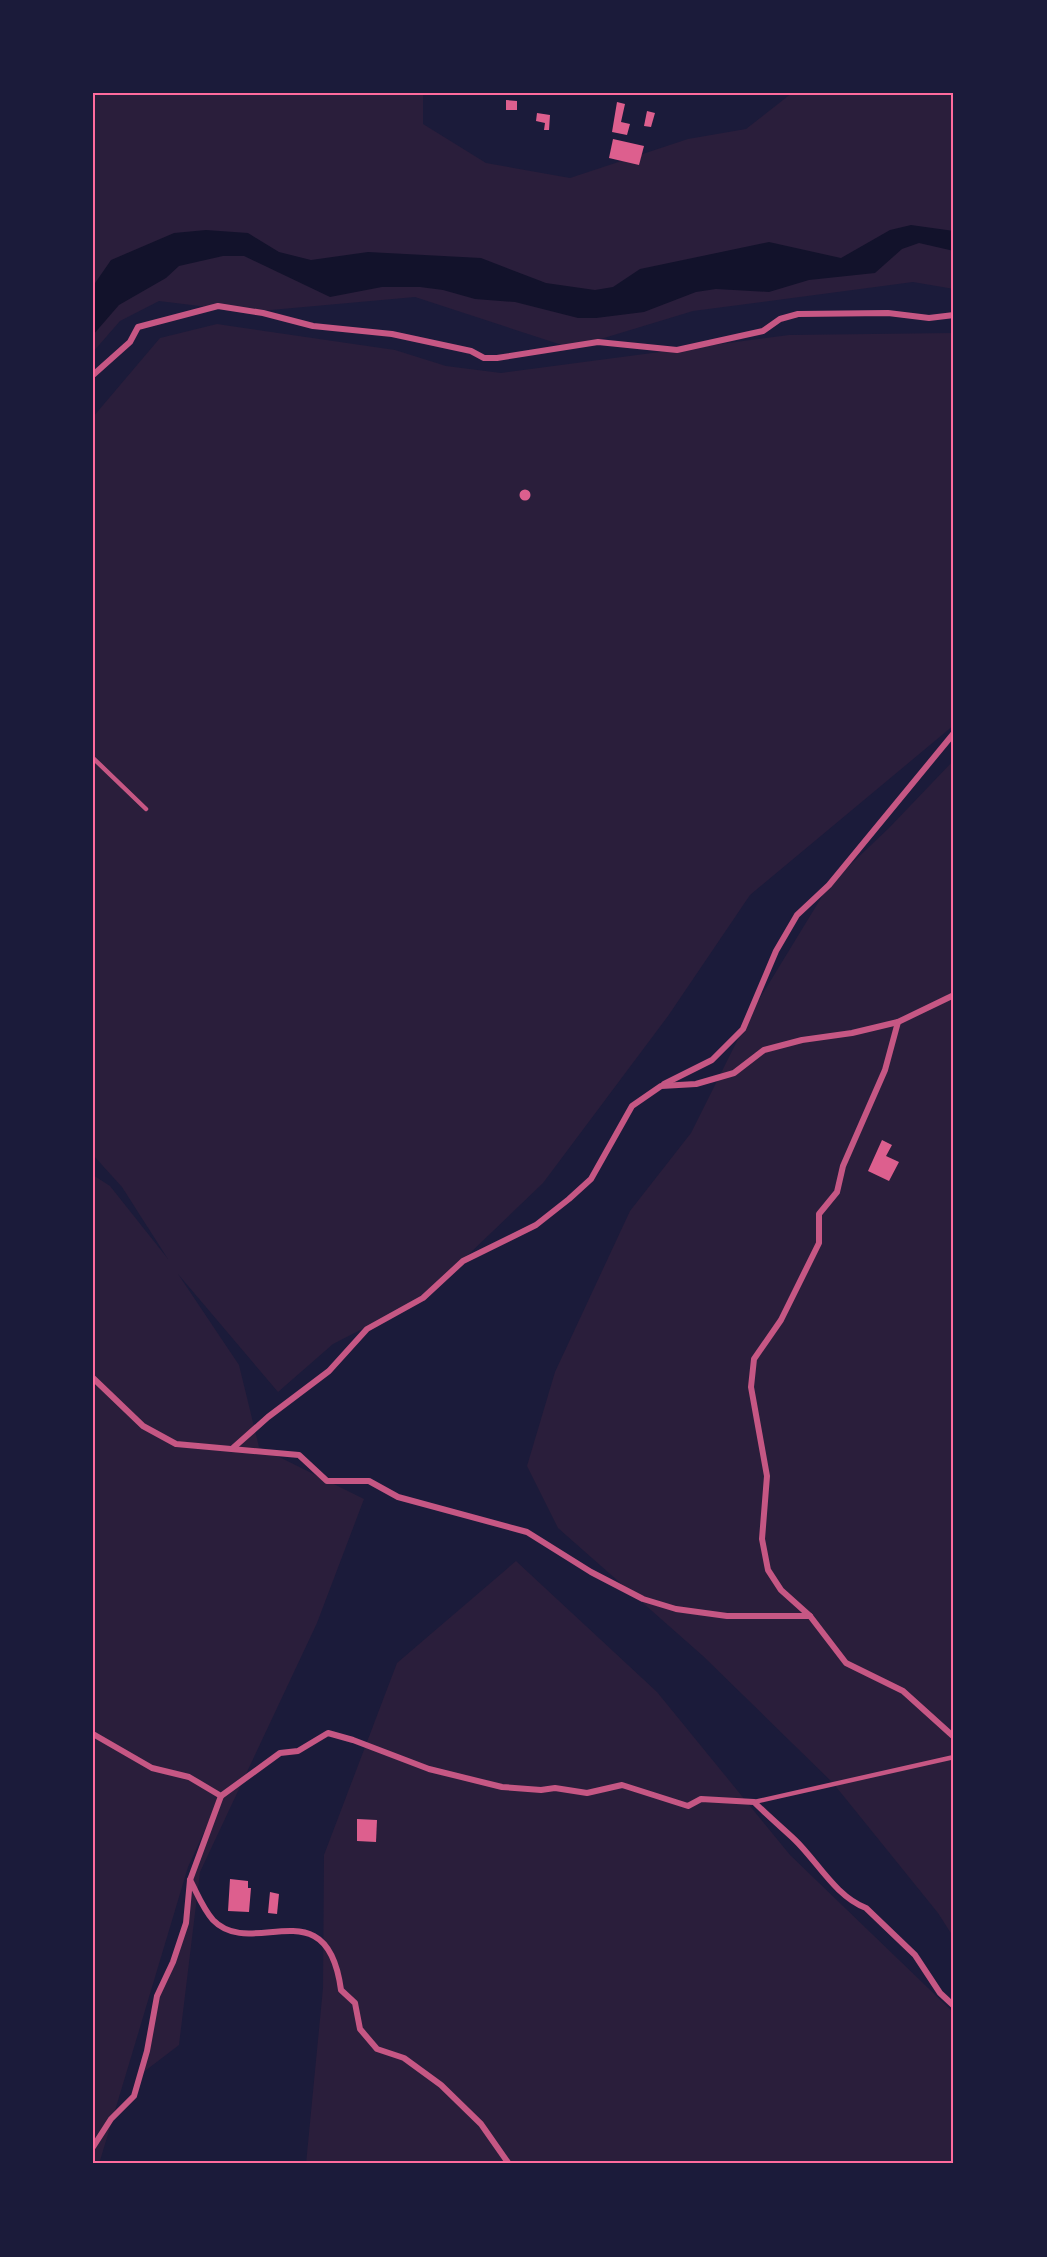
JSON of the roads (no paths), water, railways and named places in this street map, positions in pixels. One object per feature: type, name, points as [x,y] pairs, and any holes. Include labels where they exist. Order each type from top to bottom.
[{"type":"street","points":[[94,373],[130,342],[138,327],[218,306],[313,326],[392,334],[471,351],[484,358],[571,348],[598,342],[677,350],[763,331],[780,319],[798,314],[888,313],[929,318],[954,315]]},
{"type":"street","points":[[233,1448],[268,1417],[329,1371],[367,1329],[423,1298],[464,1261],[536,1225],[569,1199],[591,1179],[632,1106],[661,1086],[712,1060],[743,1029],[776,951],[797,915],[829,885],[954,733]]},
{"type":"street","points":[[661,1086],[696,1084],[734,1073],[764,1050],[802,1040],[852,1033],[898,1022],[954,995]]},
{"type":"street","points":[[898,1022],[885,1071],[843,1166],[837,1192],[819,1214],[819,1243],[781,1320],[754,1359],[752,1387],[767,1476],[762,1539],[768,1570],[781,1590],[810,1616],[846,1663],[903,1691],[954,1737]]},
{"type":"street","points":[[93,1378],[143,1426],[176,1444],[299,1455],[327,1481],[369,1481],[398,1497],[527,1532],[591,1572],[643,1599],[676,1610],[727,1616],[810,1616]]},
{"type":"street","points":[[93,2146],[111,2119],[134,2096],[147,2051],[157,1996],[186,1923],[190,1880],[221,1796],[279,1753],[298,1751],[328,1733],[353,1740],[429,1770],[502,1787],[541,1790],[555,1788],[587,1792],[622,1785],[688,1806],[701,1799],[754,1802],[795,1840],[835,1884],[857,1904],[866,1908],[915,1955],[940,1993],[954,2006]]},
{"type":"street","points":[[93,1734],[152,1768],[189,1777],[221,1796]]},
{"type":"street","points":[[190,1880],[214,1921],[230,1929],[241,1934],[297,1929],[314,1936],[324,1944],[338,1970],[341,1990],[356,2003],[360,2029],[378,2049],[404,2058],[441,2085],[480,2124],[509,2164]]},
{"type":"lane","points":[[93,758],[146,809]]},
{"type":"lane","points":[[754,1802],[954,1757]]}]
